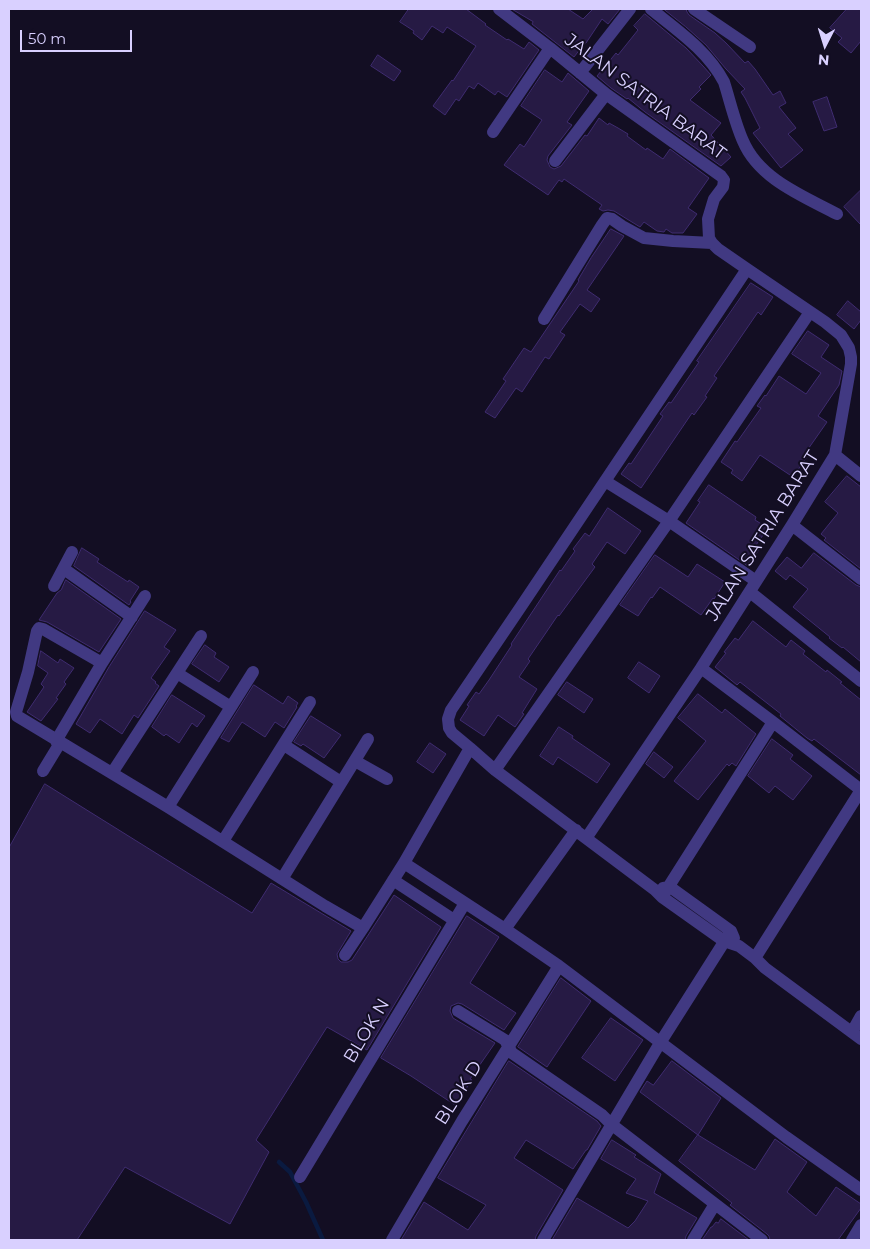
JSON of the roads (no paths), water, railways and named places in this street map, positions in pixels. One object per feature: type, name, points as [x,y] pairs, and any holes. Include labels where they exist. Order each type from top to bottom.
[{"type":"street","name":"JALAN SATRIA BARAT","points":[[499,9],[606,94],[718,173],[723,178],[723,187],[714,199],[708,219],[709,238],[712,243],[747,270],[841,335],[856,362],[835,455],[701,668],[587,838]]},
{"type":"street","points":[[580,73],[630,9]]},
{"type":"street","points":[[651,9],[693,43],[721,75],[743,142],[760,167],[786,186],[837,214]]},
{"type":"street","points":[[694,9],[750,47]]},
{"type":"street","points":[[493,132],[550,48]]},
{"type":"street","points":[[556,161],[606,94]]},
{"type":"street","points":[[544,319],[607,218],[644,238],[712,243]]},
{"type":"street","points":[[747,270],[451,710],[448,719],[449,728],[452,733],[495,770],[587,838],[727,936],[765,968],[856,1035],[861,1016]]},
{"type":"street","points":[[495,770],[669,521],[810,312]]},
{"type":"street","points":[[835,455],[861,476]]},
{"type":"street","points":[[605,481],[669,521],[756,581]]},
{"type":"street","points":[[792,525],[861,579]]},
{"type":"street","points":[[54,586],[72,552]]},
{"type":"street","points":[[64,568],[132,616]]},
{"type":"street","points":[[750,592],[861,681]]},
{"type":"street","points":[[43,772],[102,664],[144,596]]},
{"type":"street","points":[[102,664],[39,628],[16,714],[18,718],[168,807],[363,928]]},
{"type":"street","points":[[112,773],[201,636]]},
{"type":"street","points":[[701,668],[861,790],[755,958]]},
{"type":"street","points":[[168,807],[252,672]]},
{"type":"street","points":[[177,673],[231,707]]},
{"type":"street","points":[[223,841],[310,702]]},
{"type":"street","points":[[662,891],[773,722]]},
{"type":"street","points":[[282,879],[368,739]]},
{"type":"street","points":[[284,745],[341,782]]},
{"type":"street","points":[[345,955],[404,863],[470,748]]},
{"type":"street","points":[[355,760],[387,780]]},
{"type":"street","points":[[505,929],[576,830]]},
{"type":"street","points":[[404,863],[559,966],[786,1137],[861,1190]]},
{"type":"street","points":[[393,880],[454,920]]},
{"type":"street","name":"BLOK N","points":[[300,1177],[465,903]]},
{"type":"street","points":[[544,1240],[660,1042],[727,936]]},
{"type":"street","name":"BLOK D","points":[[392,1240],[462,1121],[559,966]]},
{"type":"street","points":[[458,1011],[505,1040],[512,1053],[602,1115],[611,1124],[762,1240]]},
{"type":"street","points":[[694,1240],[715,1204]]},
{"type":"street","points":[[852,1240],[861,1225]]},
{"type":"waterway","points":[[279,1162],[290,1172],[323,1240]]}]
